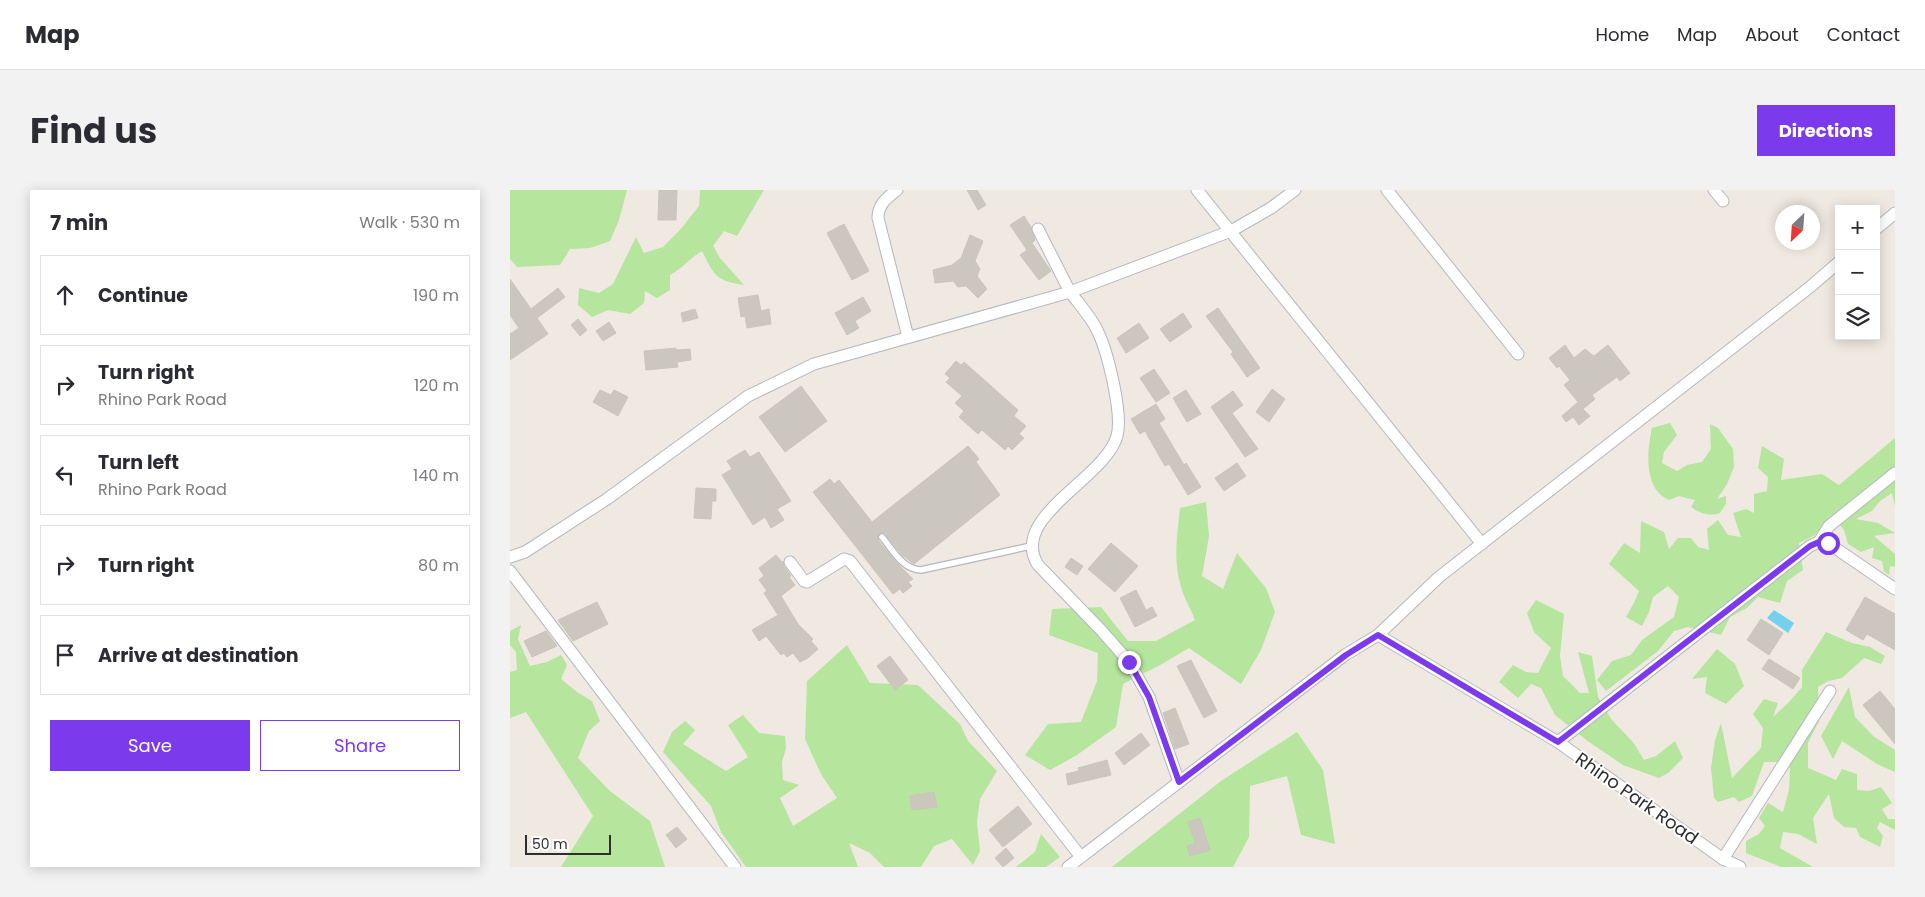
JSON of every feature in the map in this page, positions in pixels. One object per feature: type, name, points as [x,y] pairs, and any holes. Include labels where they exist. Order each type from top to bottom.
[{"type":"street","points":[[897,190],[881,205],[878,211],[878,218],[908,337]]},
{"type":"street","points":[[1197,190],[1482,544]]},
{"type":"street","points":[[510,557],[525,552],[607,499],[748,396],[814,364],[1070,292],[1231,231],[1270,208],[1295,190]]},
{"type":"street","points":[[1386,190],[1518,354]]},
{"type":"street","points":[[1714,190],[1723,201]]},
{"type":"street","points":[[1880,226],[1895,213]]},
{"type":"street","points":[[1038,230],[1070,292],[1098,331],[1114,386],[1118,421],[1117,436],[1097,468],[1062,499],[1041,521],[1031,546],[1033,557],[1038,565],[1129,662],[1149,697],[1179,782]]},
{"type":"street","points":[[1068,867],[1346,655],[1378,635],[1439,577],[1835,265]]},
{"type":"street","points":[[1819,542],[1829,526],[1895,473]]},
{"type":"street","points":[[1558,742],[1810,546],[1819,542],[1828,543],[1895,589]]},
{"type":"street","points":[[790,562],[804,581],[807,582],[844,559],[850,561],[1081,857]]},
{"type":"street","points":[[510,571],[735,867]]},
{"type":"street","name":"Rhino Park Road","points":[[1378,635],[1558,742],[1723,859],[1740,867]]},
{"type":"street","points":[[1723,859],[1830,691]]},
{"type":"lane","points":[[882,537],[904,564],[914,570],[1031,546]]},
{"type":"green space","points":[[510,190],[627,190],[619,220],[610,241],[590,248],[570,249],[560,265],[517,267],[510,259]]},
{"type":"green space","points":[[700,190],[764,190],[737,236],[724,231],[713,246],[720,258],[744,285],[727,281],[717,275],[702,251],[670,275],[670,290],[657,298],[645,291],[644,303],[630,314],[608,310],[592,317],[578,305],[579,288],[599,293],[613,284],[636,237],[644,253],[663,247],[680,230],[699,206]]},
{"type":"green space","points":[[1670,423],[1677,435],[1664,452],[1662,463],[1677,471],[1687,465],[1702,462],[1711,449],[1710,424],[1718,428],[1733,449],[1734,467],[1727,484],[1717,499],[1726,496],[1726,504],[1720,513],[1705,514],[1698,511],[1691,507],[1695,500],[1679,496],[1669,500],[1660,494],[1654,486],[1648,462],[1652,428]]},
{"type":"green space","points":[[1895,438],[1895,506],[1892,493],[1880,501],[1872,511],[1856,519],[1878,523],[1895,533],[1874,536],[1895,554],[1895,567],[1890,566],[1889,575],[1884,571],[1882,561],[1872,558],[1874,547],[1861,552],[1848,544],[1844,530],[1831,515],[1815,535],[1799,543],[1803,570],[1787,581],[1780,603],[1758,597],[1747,608],[1730,617],[1721,635],[1688,627],[1674,631],[1658,651],[1606,691],[1597,680],[1612,661],[1631,655],[1642,640],[1674,617],[1679,597],[1668,586],[1653,597],[1649,612],[1642,626],[1626,617],[1639,591],[1609,564],[1624,543],[1640,553],[1641,521],[1664,532],[1669,549],[1678,538],[1691,538],[1698,547],[1709,550],[1707,529],[1718,520],[1728,535],[1741,537],[1733,513],[1746,509],[1754,513],[1754,494],[1767,491],[1768,477],[1758,468],[1762,446],[1784,459],[1781,480],[1822,474],[1839,485]]},
{"type":"green space","points":[[1206,502],[1209,536],[1202,576],[1223,589],[1237,553],[1266,588],[1275,612],[1261,650],[1241,684],[1189,648],[1123,684],[1116,727],[1077,755],[1050,770],[1025,755],[1048,724],[1081,722],[1097,681],[1098,653],[1049,635],[1052,609],[1101,607],[1128,641],[1156,641],[1195,620],[1182,591],[1177,567],[1176,548],[1180,508]]},
{"type":"green space","points":[[1536,600],[1564,614],[1560,656],[1563,676],[1580,693],[1589,693],[1578,652],[1592,656],[1598,697],[1611,719],[1633,742],[1644,760],[1656,756],[1675,741],[1683,758],[1668,773],[1659,778],[1623,765],[1589,742],[1555,715],[1541,688],[1531,684],[1518,698],[1499,682],[1513,665],[1526,672],[1538,673],[1551,648],[1534,632],[1527,613]]},
{"type":"green space","points":[[521,625],[518,639],[530,666],[547,662],[561,655],[567,665],[561,679],[592,701],[600,721],[589,731],[578,758],[610,791],[650,821],[665,867],[561,867],[593,816],[526,712],[510,718],[510,672],[517,670],[516,652],[510,645],[510,631]]},
{"type":"green space","points":[[1826,632],[1852,643],[1870,647],[1885,656],[1881,664],[1864,658],[1842,678],[1828,681],[1818,687],[1819,721],[1808,743],[1808,768],[1836,780],[1842,769],[1857,774],[1857,790],[1869,791],[1881,787],[1892,803],[1882,809],[1888,819],[1895,819],[1895,830],[1880,822],[1877,828],[1883,836],[1880,847],[1860,837],[1856,828],[1844,827],[1834,818],[1829,794],[1813,818],[1817,844],[1798,834],[1783,832],[1780,848],[1813,867],[1781,867],[1746,853],[1746,841],[1759,834],[1765,826],[1759,818],[1768,803],[1783,812],[1789,790],[1790,768],[1777,762],[1764,762],[1752,796],[1739,802],[1734,797],[1718,802],[1714,798],[1711,768],[1715,740],[1721,723],[1732,778],[1761,748],[1763,728],[1753,714],[1764,699],[1778,703],[1773,717],[1789,702],[1802,687],[1802,670]]},
{"type":"green space","points":[[847,645],[870,683],[918,685],[960,724],[968,741],[997,771],[980,799],[977,822],[980,851],[973,865],[952,839],[934,846],[921,867],[884,867],[870,853],[849,843],[858,867],[746,867],[721,832],[711,806],[663,752],[672,732],[685,721],[695,730],[683,744],[726,771],[748,757],[728,725],[743,715],[759,733],[785,736],[786,748],[782,762],[783,780],[799,785],[780,798],[793,826],[837,798],[821,774],[805,739],[807,681]]},
{"type":"green space","points":[[1717,649],[1735,664],[1744,686],[1726,704],[1705,693],[1707,677],[1692,679]]},
{"type":"green space","points":[[1849,687],[1855,717],[1873,736],[1895,750],[1895,772],[1877,764],[1842,741],[1833,759],[1821,736]]},
{"type":"green space","points":[[1297,732],[1323,770],[1335,844],[1301,835],[1287,776],[1250,786],[1249,837],[1233,867],[1112,867],[1221,781]]},
{"type":"green space","points":[[1041,834],[1060,857],[1046,867],[1016,867],[1035,852]]},
{"type":"water","points":[[1774,610],[1794,623],[1788,633],[1767,618]]},
{"type":"building","points":[[659,190],[677,190],[676,220],[658,220]]},
{"type":"building","points":[[967,190],[977,190],[986,205],[978,210]]},
{"type":"building","points":[[1024,216],[1031,227],[1035,240],[1032,243],[1051,271],[1039,280],[1020,255],[1027,250],[1010,225]]},
{"type":"building","points":[[844,224],[869,271],[852,280],[827,233]]},
{"type":"building","points":[[970,235],[983,241],[975,261],[980,269],[977,276],[987,289],[978,298],[966,286],[958,287],[953,281],[935,283],[933,270],[952,265],[961,258]]},
{"type":"building","points":[[510,279],[531,309],[558,288],[565,297],[537,318],[548,334],[510,360],[510,334],[519,328],[510,315]]},
{"type":"building","points":[[758,295],[761,311],[769,309],[771,324],[747,328],[745,316],[741,317],[738,298]]},
{"type":"building","points":[[863,297],[871,311],[855,321],[859,328],[847,335],[835,313]]},
{"type":"building","points":[[1218,308],[1260,368],[1247,377],[1231,354],[1233,352],[1206,316]]},
{"type":"building","points":[[695,309],[698,318],[683,322],[681,313]]},
{"type":"building","points":[[1183,313],[1192,327],[1170,342],[1160,329]]},
{"type":"building","points":[[578,319],[587,330],[580,336],[571,325]]},
{"type":"building","points":[[609,322],[616,333],[603,341],[596,331]]},
{"type":"building","points":[[1139,323],[1149,338],[1126,353],[1117,338]]},
{"type":"building","points":[[1565,345],[1574,358],[1585,349],[1594,356],[1608,345],[1630,373],[1620,381],[1617,377],[1592,395],[1595,399],[1583,409],[1590,416],[1579,425],[1573,417],[1566,422],[1562,416],[1578,402],[1564,385],[1570,380],[1559,366],[1557,368],[1549,358]]},
{"type":"building","points":[[676,348],[676,350],[690,349],[691,360],[677,362],[678,367],[646,370],[644,351]]},
{"type":"building","points":[[956,361],[961,365],[964,362],[1018,410],[1014,416],[1026,426],[1019,434],[1024,438],[1012,450],[1008,446],[1005,450],[982,430],[978,434],[959,417],[964,411],[955,403],[962,396],[946,382],[950,378],[945,374]]},
{"type":"building","points":[[1154,369],[1170,393],[1156,402],[1140,378]]},
{"type":"building","points":[[801,386],[827,421],[785,452],[759,417]]},
{"type":"building","points":[[1272,389],[1285,399],[1269,422],[1256,412]]},
{"type":"building","points":[[600,390],[611,395],[614,390],[628,397],[618,416],[593,402]]},
{"type":"building","points":[[1186,390],[1201,414],[1187,422],[1173,398]]},
{"type":"building","points":[[1233,391],[1243,405],[1232,413],[1258,449],[1245,457],[1211,407]]},
{"type":"building","points":[[1156,404],[1165,419],[1159,423],[1184,465],[1186,463],[1201,487],[1188,495],[1169,464],[1165,466],[1145,431],[1140,434],[1131,419]]},
{"type":"building","points":[[968,446],[979,459],[976,462],[1000,495],[914,564],[902,555],[885,534],[882,532],[879,534],[878,540],[913,579],[908,582],[912,586],[903,593],[900,589],[893,594],[813,492],[830,479],[834,484],[839,480],[872,522]]},
{"type":"building","points":[[745,450],[750,457],[759,452],[791,501],[777,509],[784,520],[771,528],[765,517],[753,525],[722,475],[732,469],[727,461]]},
{"type":"building","points":[[1237,463],[1246,476],[1224,491],[1215,478]]},
{"type":"building","points":[[696,488],[716,489],[716,501],[712,501],[711,519],[694,518]]},
{"type":"building","points":[[1111,543],[1138,566],[1115,592],[1088,569]]},
{"type":"building","points":[[776,555],[783,561],[791,576],[789,577],[795,585],[781,596],[798,624],[813,639],[811,641],[818,649],[800,662],[793,653],[787,657],[784,653],[781,655],[766,636],[759,641],[752,630],[778,615],[764,593],[767,591],[759,580],[764,576],[759,568]]},
{"type":"building","points":[[1071,558],[1083,566],[1077,575],[1065,567]]},
{"type":"building","points":[[1136,590],[1146,610],[1152,607],[1157,616],[1135,627],[1120,598]]},
{"type":"building","points":[[1865,597],[1895,614],[1895,650],[1867,634],[1863,640],[1846,630]]},
{"type":"building","points":[[597,602],[608,624],[573,641],[558,620]]},
{"type":"building","points":[[1761,619],[1783,633],[1769,655],[1747,640]]},
{"type":"building","points":[[546,631],[557,646],[532,657],[524,641]]},
{"type":"building","points":[[890,656],[908,680],[895,690],[877,666]]},
{"type":"building","points":[[1769,659],[1800,678],[1793,689],[1762,669]]},
{"type":"building","points":[[1191,660],[1217,711],[1204,718],[1177,666]]},
{"type":"building","points":[[1880,691],[1895,709],[1895,744],[1863,705]]},
{"type":"building","points":[[1175,708],[1189,744],[1175,749],[1163,713]]},
{"type":"building","points":[[1141,733],[1150,745],[1124,765],[1115,753]]},
{"type":"building","points":[[1107,760],[1111,775],[1068,785],[1066,774],[1079,771],[1078,768]]},
{"type":"building","points":[[934,792],[937,807],[912,810],[910,796]]},
{"type":"building","points":[[1018,806],[1032,824],[1003,847],[989,830]]},
{"type":"building","points":[[1200,818],[1210,850],[1190,856],[1187,846],[1195,843],[1188,822]]},
{"type":"building","points":[[677,827],[687,839],[676,848],[666,835]]},
{"type":"building","points":[[1006,848],[1014,858],[1003,867],[995,858]]},
{"type":"route","points":[[1129,662],[1149,697],[1179,782],[1346,655],[1378,635],[1558,742],[1810,546],[1819,542],[1828,543]]}]
